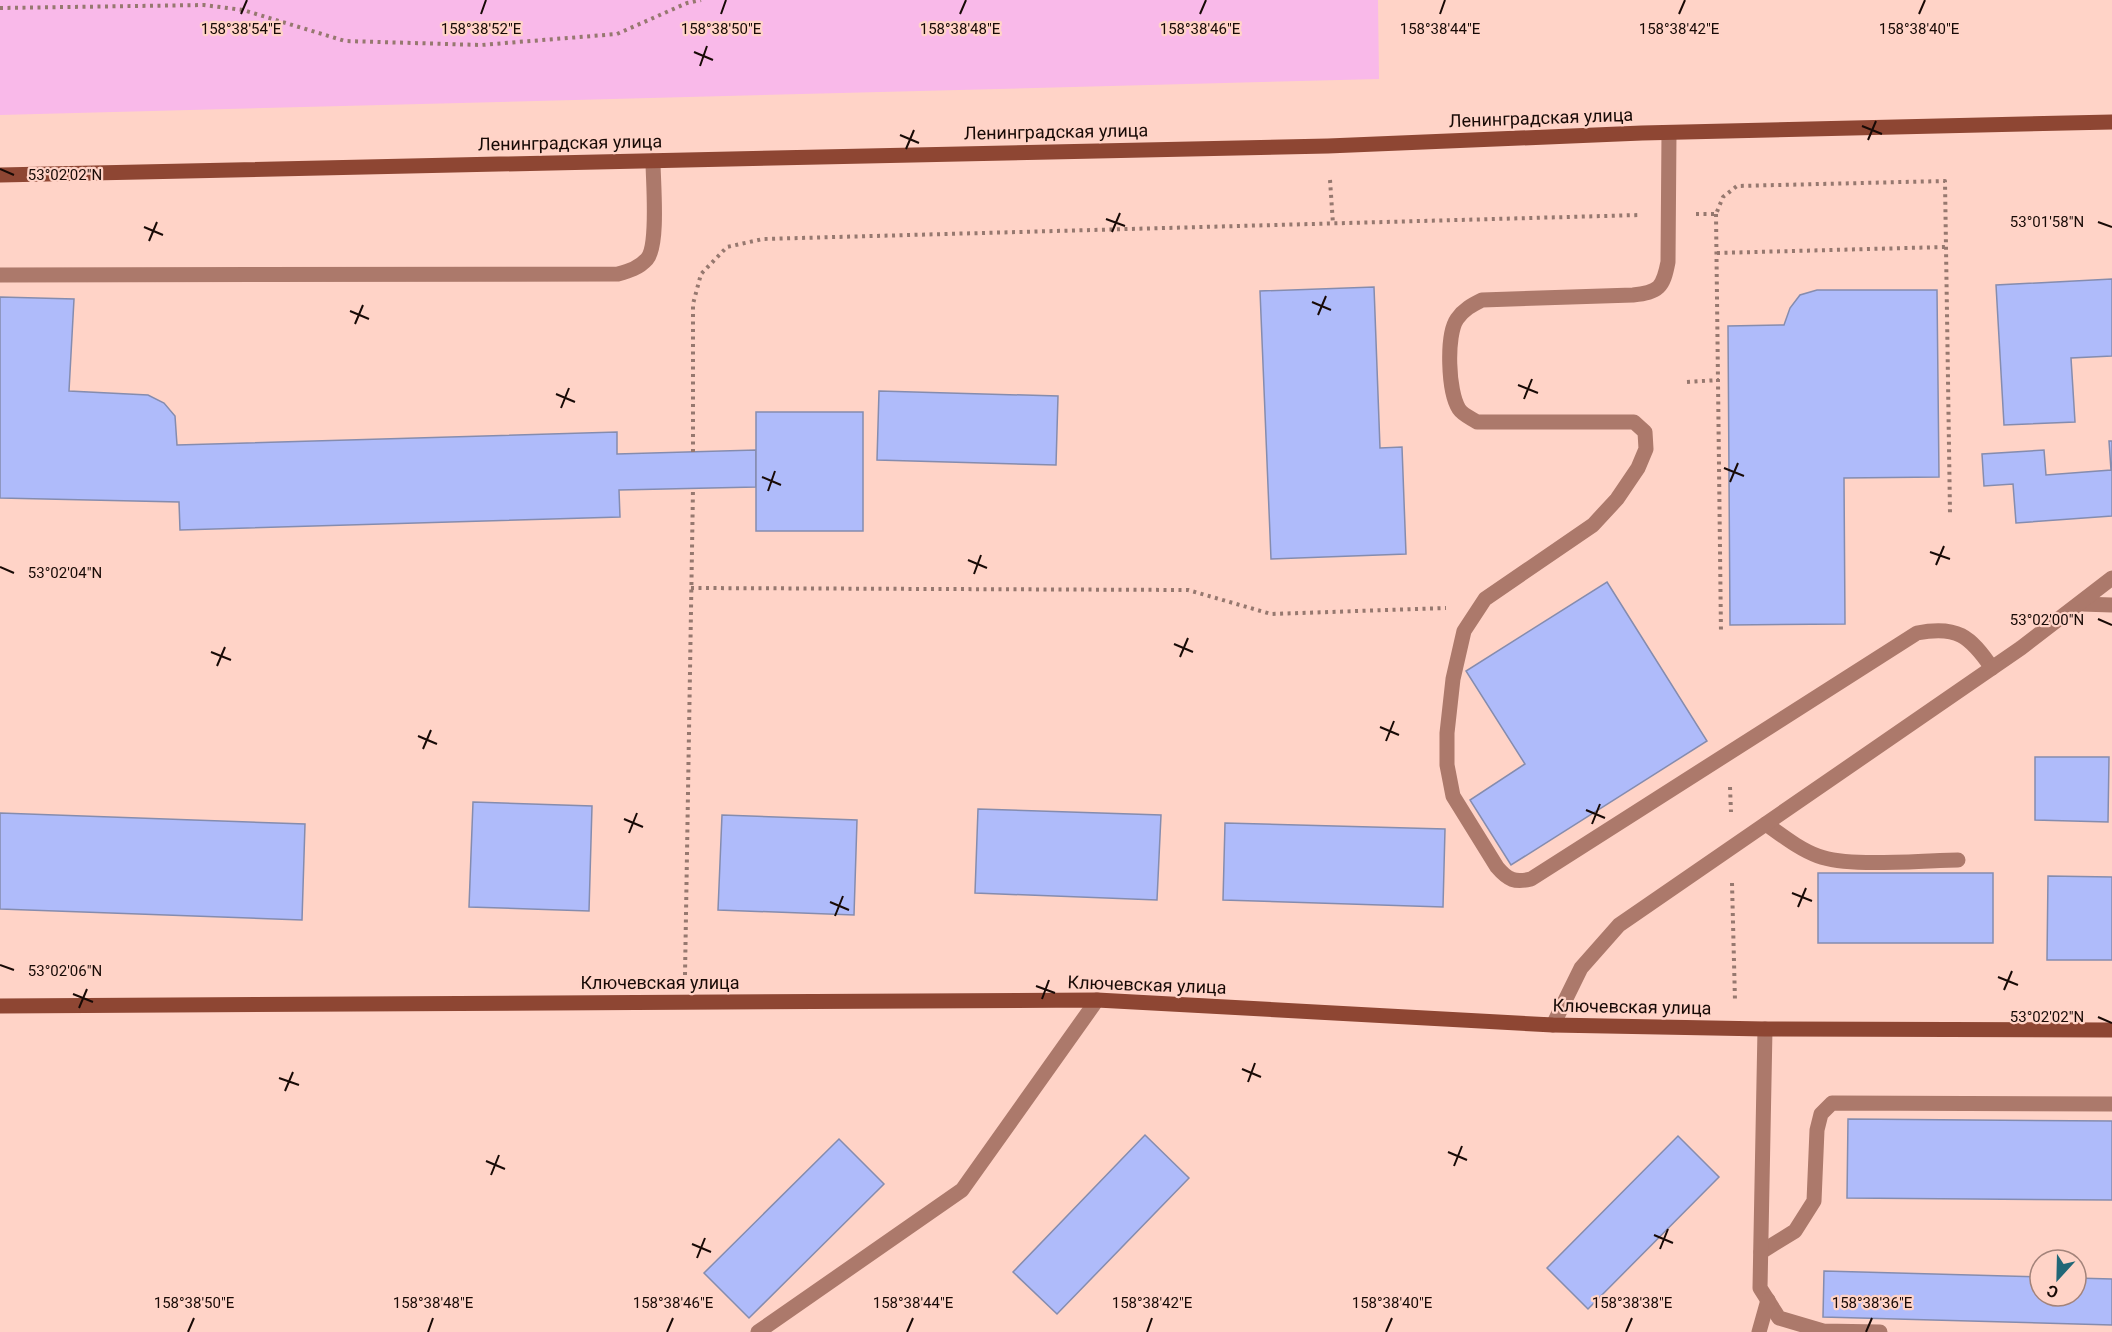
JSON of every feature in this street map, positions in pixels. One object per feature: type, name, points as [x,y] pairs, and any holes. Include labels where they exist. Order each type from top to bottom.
[{"type":"main road","name":"Ленинградская улица","points":[[0,175],[1328,146],[1669,133],[2112,122]]},
{"type":"main road","name":"Ключевская улица","points":[[0,1006],[1096,1000],[1553,1025],[1736,1029],[2112,1030]]},
{"type":"street","points":[[1669,133],[1669,215],[1665,278],[1652,293],[1482,300],[1467,307],[1455,320],[1450,338],[1452,396],[1460,411],[1477,422],[1619,420],[1634,422],[1645,432],[1646,449],[1638,468],[1617,499],[1593,525],[1485,598],[1464,631],[1453,679],[1447,733],[1448,765],[1454,796],[1506,878],[1518,882],[1531,879],[1917,633],[1940,628],[1964,635],[1977,647],[1992,668]]},
{"type":"street","points":[[0,275],[618,274],[635,269],[648,258],[653,242],[654,161]]},
{"type":"street","points":[[1553,1025],[1581,968],[1619,925],[1992,668],[2081,604],[2112,578]]},
{"type":"street","points":[[2081,604],[2112,605]]},
{"type":"street","points":[[1766,824],[1796,845],[1820,857],[1854,861],[1958,860]]},
{"type":"street","points":[[758,1332],[962,1190],[1096,1000]]},
{"type":"street","points":[[1765,1029],[1760,1288],[1779,1318],[1823,1331],[1880,1332]]},
{"type":"street","points":[[1761,1252],[1795,1230],[1814,1201],[1817,1130],[1821,1114],[1832,1103],[2112,1104]]},
{"type":"street","points":[[1759,1332],[1768,1300]]},
{"type":"path","points":[[0,8],[204,5],[243,10],[345,41],[481,45],[617,34],[687,3],[701,0]]},
{"type":"path","points":[[1330,180],[1333,224]]},
{"type":"path","points":[[1721,634],[1716,214],[1723,196],[1737,186],[1945,181],[1950,513]]},
{"type":"path","points":[[693,452],[693,304],[701,274],[727,247],[764,239],[1716,214]]},
{"type":"path","points":[[1718,253],[1945,247]]},
{"type":"path","points":[[1687,382],[1719,380]]},
{"type":"path","points":[[685,1002],[693,489]]},
{"type":"path","points":[[691,588],[1188,590],[1271,614],[1480,607]]},
{"type":"path","points":[[1730,752],[1736,1029]]},
{"type":"shaded area","points":[[0,0],[1378,0],[1379,79],[0,115]]},
{"type":"building","points":[[2112,279],[2112,356],[2071,358],[2075,422],[2004,425],[1996,285]]},
{"type":"building","points":[[1374,287],[1380,448],[1402,447],[1406,554],[1271,559],[1260,291]]},
{"type":"building","points":[[1817,290],[1937,290],[1939,477],[1844,478],[1845,624],[1730,625],[1728,326],[1784,325],[1790,308],[1800,295]]},
{"type":"building","points":[[0,297],[74,299],[69,391],[148,395],[164,403],[175,416],[177,445],[617,432],[617,454],[756,450],[756,487],[619,490],[620,517],[180,530],[179,502],[0,498]]},
{"type":"building","points":[[879,391],[1058,396],[1056,465],[877,460]]},
{"type":"building","points":[[756,412],[863,412],[863,531],[756,531]]},
{"type":"building","points":[[2109,441],[2112,441],[2112,516],[2016,523],[2013,484],[1984,486],[1982,454],[2044,450],[2046,475],[2111,470]]},
{"type":"building","points":[[1607,582],[1707,741],[1511,865],[1470,800],[1525,764],[1466,671]]},
{"type":"building","points":[[2035,757],[2109,757],[2108,822],[2035,820]]},
{"type":"building","points":[[473,802],[592,806],[589,911],[469,907]]},
{"type":"building","points":[[978,809],[1161,815],[1157,900],[975,893]]},
{"type":"building","points":[[0,813],[305,824],[302,920],[0,909]]},
{"type":"building","points":[[722,815],[857,820],[854,915],[718,910]]},
{"type":"building","points":[[1225,823],[1445,829],[1443,907],[1223,900]]},
{"type":"building","points":[[1818,873],[1993,873],[1993,943],[1818,943]]},
{"type":"building","points":[[2048,876],[2112,877],[2112,960],[2047,960]]},
{"type":"building","points":[[1848,1119],[2112,1121],[2112,1200],[1847,1198]]},
{"type":"building","points":[[1145,1135],[1189,1178],[1057,1314],[1013,1272]]},
{"type":"building","points":[[1678,1136],[1719,1177],[1588,1309],[1547,1268]]},
{"type":"building","points":[[839,1139],[884,1184],[749,1318],[704,1273]]},
{"type":"building","points":[[1824,1271],[2028,1277],[2028,1308],[2088,1308],[2088,1278],[2112,1279],[2112,1325],[1823,1317]]}]
